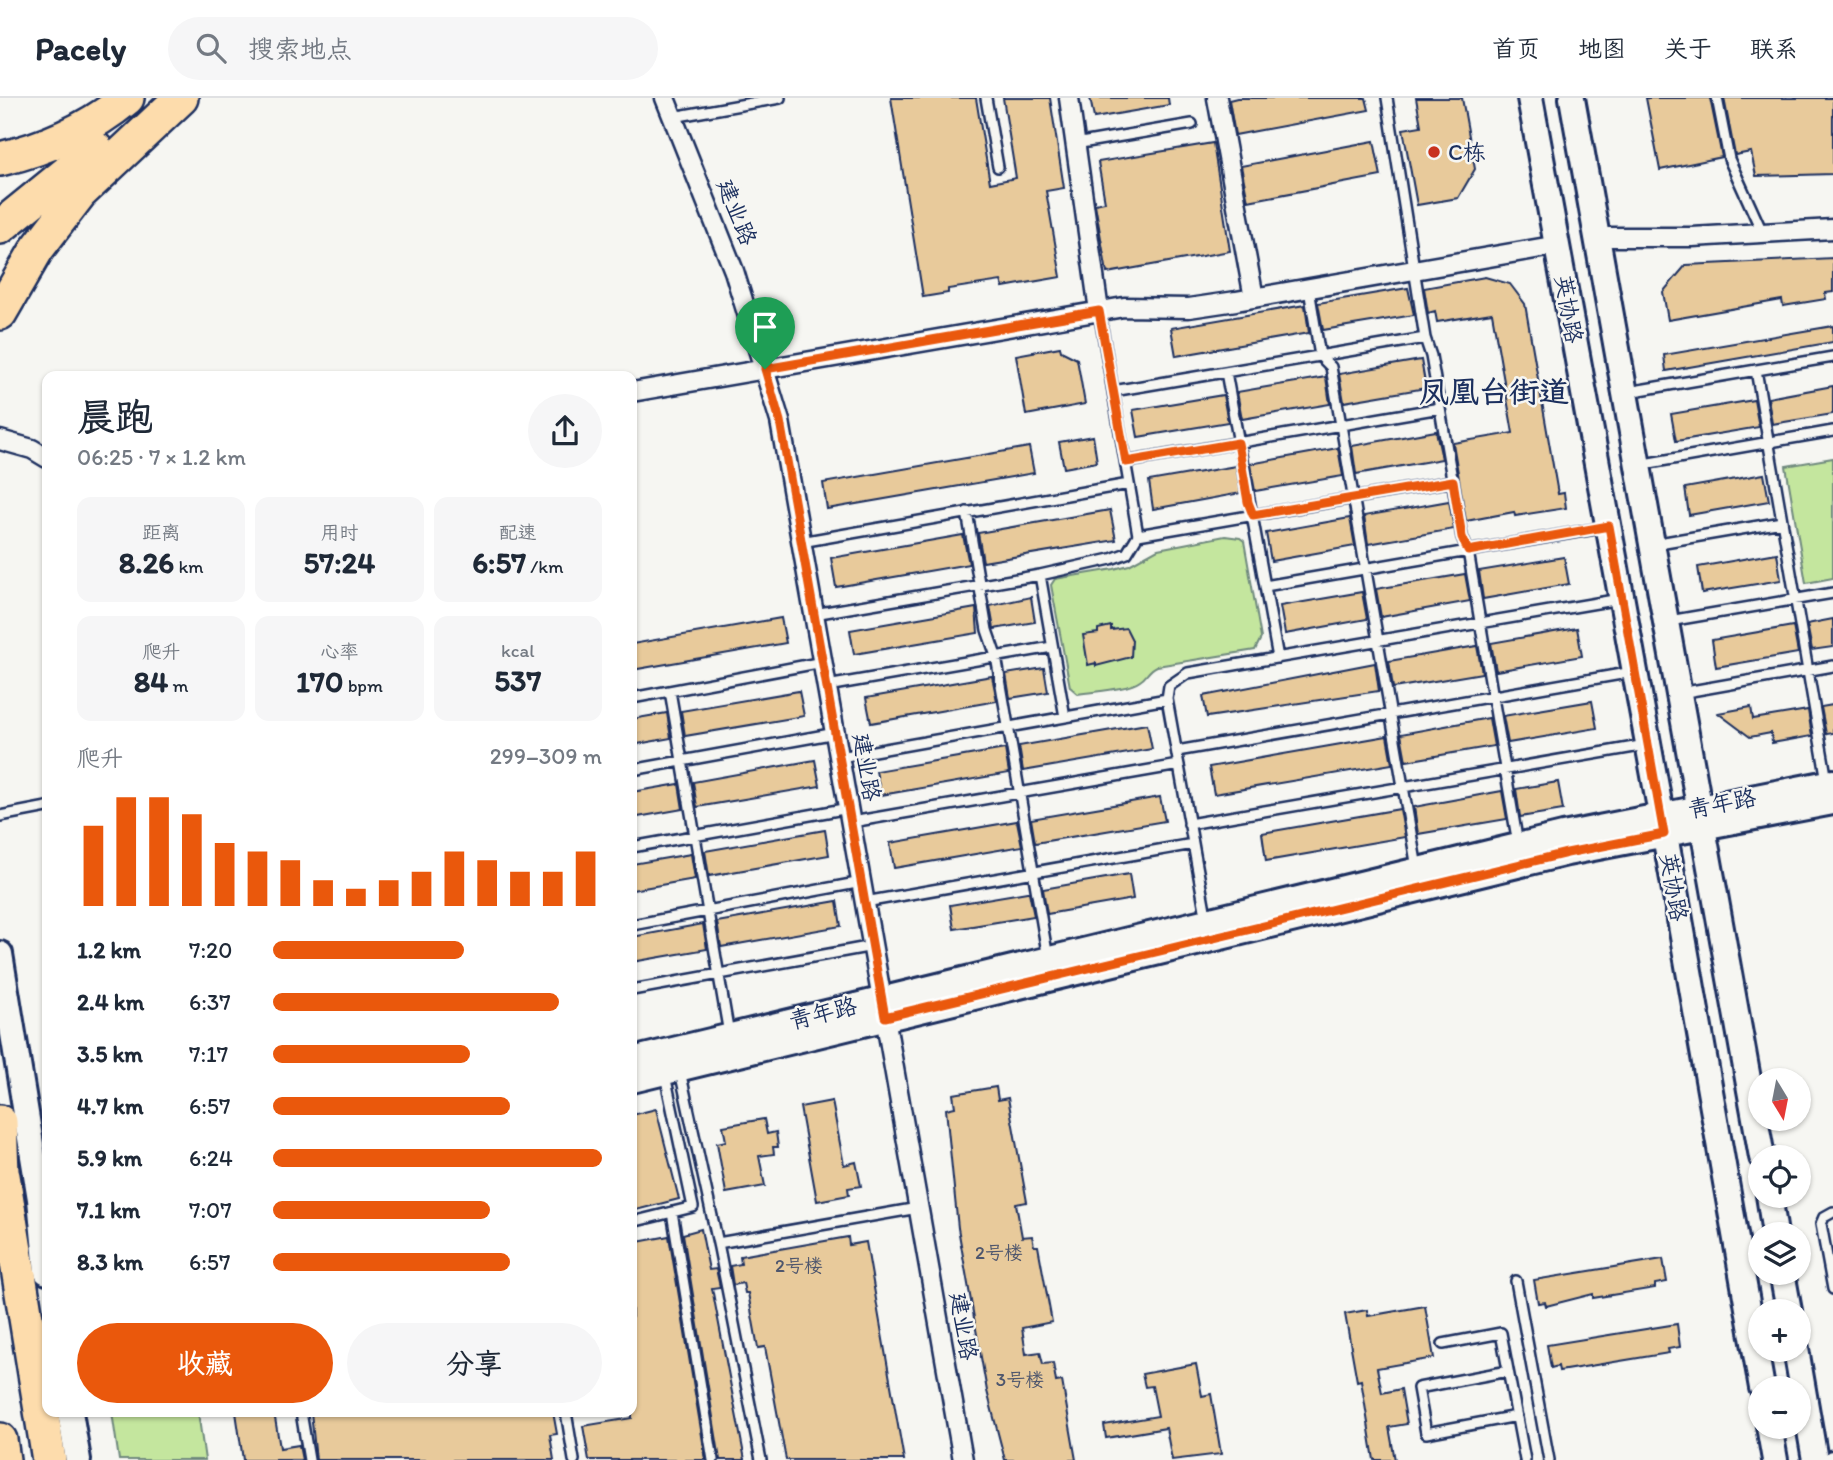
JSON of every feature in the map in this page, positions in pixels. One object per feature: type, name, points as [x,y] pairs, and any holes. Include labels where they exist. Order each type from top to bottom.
[{"type":"highway","points":[[0,159],[80,131],[127,98]]},
{"type":"highway","points":[[0,227],[122,130],[181,98]]},
{"type":"highway","points":[[0,313],[37,249],[80,193],[181,98]]},
{"type":"highway","points":[[0,1122],[3,1176],[0,1295]]},
{"type":"highway","points":[[3,1176],[42,1352]]},
{"type":"highway","points":[[36,1460],[55,1417]]},
{"type":"highway","points":[[49,1460],[56,1417]]},
{"type":"highway","points":[[0,1440],[3,1460]]},
{"type":"street","name":"建业路","points":[[666,98],[734,271],[780,421],[962,1460]]},
{"type":"street","points":[[1069,98],[1099,311]]},
{"type":"street","points":[[1217,98],[1255,298]]},
{"type":"street","name":"英协路","points":[[1530,98],[1663,824],[1760,1376]]},
{"type":"street","name":"英协路","points":[[1572,98],[1760,1145]]},
{"type":"street","points":[[1599,237],[1763,234],[1833,229]]},
{"type":"street","points":[[637,391],[1124,307],[1189,308],[1558,245]]},
{"type":"street","points":[[0,440],[32,449],[42,455]]},
{"type":"street","name":"青年路","points":[[637,1079],[1048,959],[1518,845],[1663,824],[1831,789]]},
{"type":"street","name":"青年路","points":[[637,1059],[730,1036],[883,1008],[1567,853],[1663,824]]},
{"type":"street","points":[[0,954],[42,1202]]},
{"type":"street","points":[[1798,1362],[1815,1460]]},
{"type":"street","points":[[57,1417],[78,1460]]},
{"type":"street","points":[[1771,1439],[1774,1460]]},
{"type":"lane","points":[[673,117],[780,98]]},
{"type":"lane","points":[[986,98],[998,167]]},
{"type":"lane","points":[[1388,98],[1425,338],[1462,537],[1468,551],[1518,845]]},
{"type":"lane","points":[[1717,98],[1729,159],[1763,234]]},
{"type":"lane","points":[[1075,144],[1192,124]]},
{"type":"lane","points":[[1309,289],[1320,356],[1331,367],[1418,870]]},
{"type":"lane","points":[[814,614],[1040,575],[1126,553],[1133,547],[1138,535],[1099,311]]},
{"type":"lane","points":[[1113,391],[1425,338]]},
{"type":"lane","points":[[1625,392],[1833,357]]},
{"type":"lane","points":[[1756,370],[1831,789]]},
{"type":"lane","points":[[1226,372],[1278,658]]},
{"type":"lane","points":[[1126,462],[1440,408]]},
{"type":"lane","points":[[1639,465],[1833,431]]},
{"type":"lane","points":[[1138,535],[1453,481]]},
{"type":"lane","points":[[801,542],[1129,484]]},
{"type":"lane","points":[[967,512],[987,630],[996,656],[1009,727],[1048,959]]},
{"type":"lane","points":[[1653,544],[1782,522]]},
{"type":"lane","points":[[1265,586],[1609,526]]},
{"type":"lane","points":[[1040,575],[1065,717]]},
{"type":"lane","points":[[1667,621],[1833,593]]},
{"type":"lane","points":[[1207,921],[1167,699],[1169,686],[1188,673],[1622,598]]},
{"type":"lane","points":[[827,686],[1052,647]]},
{"type":"lane","points":[[637,697],[823,662]]},
{"type":"lane","points":[[1680,693],[1833,666]]},
{"type":"lane","points":[[1177,751],[1635,672]]},
{"type":"lane","points":[[670,691],[730,1036]]},
{"type":"lane","points":[[840,757],[1167,699]]},
{"type":"lane","points":[[637,769],[836,733]]},
{"type":"lane","points":[[1189,824],[1648,744]]},
{"type":"lane","points":[[637,847],[695,836],[1020,793],[1179,765]]},
{"type":"lane","points":[[0,816],[42,808]]},
{"type":"lane","points":[[865,902],[1193,844]]},
{"type":"lane","points":[[637,924],[862,882]]},
{"type":"lane","points":[[637,989],[873,946]]},
{"type":"lane","points":[[637,1221],[693,1207],[672,1070]]},
{"type":"lane","points":[[672,1070],[718,1243],[761,1460]]},
{"type":"lane","points":[[718,1243],[918,1208]]},
{"type":"lane","points":[[672,1212],[713,1460]]},
{"type":"lane","points":[[1833,1212],[1824,1217],[1821,1224],[1833,1289]]},
{"type":"lane","points":[[1516,1281],[1549,1460]]},
{"type":"lane","points":[[1443,1344],[1502,1333],[1525,1460]]},
{"type":"lane","points":[[1508,1371],[1418,1388],[1426,1433],[1517,1416]]},
{"type":"lane","points":[[302,1417],[309,1460]]},
{"type":"lane","points":[[567,1417],[574,1460]]},
{"type":"green space","points":[[1833,458],[1833,578],[1806,583],[1786,466]]},
{"type":"green space","points":[[1225,536],[1244,541],[1261,638],[1255,650],[1157,666],[1135,684],[1119,688],[1078,694],[1070,687],[1051,585],[1055,579],[1114,569],[1129,565],[1158,549]]},
{"type":"green space","points":[[113,1417],[199,1417],[205,1460],[119,1460]]},
{"type":"building","points":[[891,98],[976,98],[990,183],[1016,178],[1003,98],[1050,98],[1064,188],[1046,191],[1061,277],[1003,287],[1001,281],[948,289],[948,293],[923,297]]},
{"type":"building","points":[[1090,98],[1168,98],[1169,105],[1094,118]]},
{"type":"building","points":[[1366,98],[1369,110],[1235,135],[1229,100]]},
{"type":"building","points":[[1416,98],[1462,98],[1475,169],[1458,198],[1417,205],[1403,129],[1421,126]]},
{"type":"building","points":[[1646,98],[1710,98],[1722,157],[1660,170]]},
{"type":"building","points":[[1724,98],[1833,98],[1833,174],[1756,176],[1751,152],[1735,155]]},
{"type":"building","points":[[1374,141],[1381,176],[1248,201],[1241,166]]},
{"type":"building","points":[[1213,143],[1230,251],[1107,273],[1095,204],[1105,202],[1098,162]]},
{"type":"building","points":[[1833,258],[1833,292],[1825,293],[1826,299],[1783,306],[1782,300],[1668,320],[1663,292],[1686,265]]},
{"type":"building","points":[[1485,277],[1510,284],[1525,304],[1558,494],[1564,493],[1566,508],[1515,516],[1514,512],[1466,521],[1453,443],[1513,433],[1492,313],[1437,322],[1435,311],[1428,313],[1424,288]]},
{"type":"building","points":[[1408,288],[1414,315],[1323,330],[1318,303]]},
{"type":"building","points":[[1305,305],[1309,333],[1176,356],[1171,328]]},
{"type":"building","points":[[1833,326],[1833,342],[1666,371],[1664,355]]},
{"type":"building","points":[[1060,347],[1061,351],[1077,359],[1085,404],[1026,415],[1016,355]]},
{"type":"building","points":[[1421,360],[1426,388],[1344,402],[1339,374]]},
{"type":"building","points":[[1326,377],[1330,404],[1242,419],[1237,392]]},
{"type":"building","points":[[1833,386],[1833,414],[1772,424],[1768,398]]},
{"type":"building","points":[[1223,395],[1228,422],[1138,437],[1133,410]]},
{"type":"building","points":[[1754,400],[1759,427],[1676,441],[1671,414]]},
{"type":"building","points":[[1436,431],[1442,459],[1356,474],[1352,446]]},
{"type":"building","points":[[1093,436],[1097,462],[1064,468],[1059,442]]},
{"type":"building","points":[[1029,447],[1034,473],[827,509],[823,483]]},
{"type":"building","points":[[1338,448],[1343,476],[1255,491],[1250,464]]},
{"type":"building","points":[[1236,466],[1241,493],[1153,509],[1149,481]]},
{"type":"building","points":[[1764,474],[1769,501],[1689,515],[1685,488]]},
{"type":"building","points":[[1449,501],[1454,529],[1368,544],[1364,516]]},
{"type":"building","points":[[1110,510],[1116,540],[983,562],[978,533]]},
{"type":"building","points":[[1350,518],[1355,546],[1271,561],[1266,533]]},
{"type":"building","points":[[963,535],[969,564],[836,587],[831,558]]},
{"type":"building","points":[[1777,553],[1781,580],[1702,593],[1698,567]]},
{"type":"building","points":[[1564,557],[1569,584],[1483,599],[1479,571]]},
{"type":"building","points":[[1465,574],[1470,601],[1381,617],[1376,589]]},
{"type":"building","points":[[1362,592],[1367,619],[1285,634],[1280,606]]},
{"type":"building","points":[[1031,597],[1035,622],[994,629],[990,606]]},
{"type":"building","points":[[976,608],[978,633],[854,654],[850,630]]},
{"type":"building","points":[[781,618],[786,643],[637,669],[637,643]]},
{"type":"building","points":[[1833,619],[1833,647],[1812,650],[1807,624]]},
{"type":"building","points":[[1111,626],[1111,630],[1126,628],[1132,640],[1131,657],[1096,666],[1096,663],[1088,665],[1083,635],[1098,633],[1098,629]]},
{"type":"building","points":[[1793,626],[1798,653],[1716,667],[1712,640]]},
{"type":"building","points":[[1577,628],[1582,656],[1496,671],[1491,643]]},
{"type":"building","points":[[1477,646],[1482,673],[1393,688],[1389,661]]},
{"type":"building","points":[[1375,663],[1379,691],[1207,717],[1203,696]]},
{"type":"building","points":[[1044,668],[1048,692],[1010,698],[1006,674]]},
{"type":"building","points":[[992,676],[997,701],[871,723],[866,698]]},
{"type":"building","points":[[799,691],[804,716],[685,736],[681,711]]},
{"type":"building","points":[[1592,701],[1597,728],[1508,743],[1503,716]]},
{"type":"building","points":[[1833,705],[1833,733],[1826,734],[1821,707]]},
{"type":"building","points":[[1751,707],[1753,719],[1808,710],[1812,736],[1772,743],[1771,733],[1750,737],[1718,713]]},
{"type":"building","points":[[667,713],[671,738],[637,744],[637,718]]},
{"type":"building","points":[[1489,718],[1494,746],[1406,761],[1401,734]]},
{"type":"building","points":[[1147,724],[1152,749],[1023,771],[1019,746]]},
{"type":"building","points":[[1387,736],[1392,764],[1214,794],[1209,767]]},
{"type":"building","points":[[1005,749],[1009,773],[881,795],[876,771]]},
{"type":"building","points":[[815,760],[820,786],[697,807],[693,782]]},
{"type":"building","points":[[1558,782],[1563,810],[1520,817],[1516,789]]},
{"type":"building","points":[[679,784],[683,809],[637,817],[637,791]]},
{"type":"building","points":[[1502,791],[1507,819],[1418,834],[1414,807]]},
{"type":"building","points":[[1160,797],[1165,821],[1035,843],[1031,819]]},
{"type":"building","points":[[1400,809],[1405,837],[1266,861],[1262,833]]},
{"type":"building","points":[[1017,821],[1022,846],[894,868],[890,843]]},
{"type":"building","points":[[825,830],[829,855],[709,876],[705,851]]},
{"type":"building","points":[[691,854],[695,879],[637,889],[637,863]]},
{"type":"building","points":[[1129,874],[1133,899],[1047,914],[1043,889]]},
{"type":"building","points":[[1029,892],[1034,916],[954,929],[950,905]]},
{"type":"building","points":[[837,901],[841,926],[721,947],[717,922]]},
{"type":"building","points":[[703,924],[707,949],[637,961],[637,936]]},
{"type":"building","points":[[996,1087],[998,1100],[1008,1098],[1027,1202],[1016,1204],[1022,1237],[1032,1236],[1034,1246],[1038,1246],[1052,1322],[1022,1328],[1026,1354],[1040,1352],[1043,1364],[1053,1363],[1056,1382],[1062,1381],[1076,1460],[1005,1460],[987,1391],[958,1228],[946,1109],[955,1107],[953,1094]]},
{"type":"building","points":[[832,1101],[844,1165],[856,1162],[861,1186],[848,1188],[849,1195],[817,1201],[800,1107]]},
{"type":"building","points":[[656,1109],[679,1199],[637,1210],[637,1114]]},
{"type":"building","points":[[764,1119],[767,1134],[776,1132],[778,1147],[773,1147],[774,1154],[759,1156],[765,1186],[726,1193],[717,1143],[726,1141],[723,1126]]},
{"type":"building","points":[[701,1229],[709,1270],[716,1269],[720,1287],[712,1288],[745,1460],[720,1460],[683,1234]]},
{"type":"building","points":[[669,1236],[706,1460],[589,1460],[583,1426],[637,1417],[637,1242]]},
{"type":"building","points":[[848,1237],[849,1245],[866,1242],[904,1460],[786,1460],[765,1347],[758,1348],[748,1293],[745,1293],[743,1283],[733,1285],[730,1266],[741,1264],[740,1256]]},
{"type":"building","points":[[1663,1259],[1667,1282],[1655,1284],[1655,1288],[1593,1298],[1593,1294],[1546,1306],[1545,1302],[1538,1303],[1534,1280]]},
{"type":"building","points":[[1425,1306],[1434,1358],[1377,1368],[1382,1393],[1401,1389],[1407,1424],[1389,1427],[1395,1460],[1374,1460],[1361,1380],[1357,1381],[1345,1314],[1367,1310],[1368,1316]]},
{"type":"building","points":[[1677,1324],[1680,1347],[1668,1349],[1669,1353],[1559,1371],[1558,1366],[1551,1368],[1547,1345]]},
{"type":"building","points":[[1196,1364],[1202,1396],[1211,1394],[1221,1454],[1172,1460],[1166,1428],[1106,1438],[1104,1425],[1158,1416],[1152,1386],[1145,1387],[1142,1374]]},
{"type":"building","points":[[237,1417],[275,1417],[280,1448],[299,1445],[302,1460],[243,1460]]},
{"type":"building","points":[[312,1417],[554,1417],[557,1434],[550,1435],[554,1460],[316,1460]]},
{"type":"place","name":"C栋","points":[[1434,152]]},
{"type":"district","name":"凤凰台街道","points":[[1494,391]]},
{"type":"route","points":[[1099,311],[1126,462],[1238,443],[1248,502],[1253,515],[1453,481],[1462,537],[1468,551],[1609,526],[1664,834],[1567,853],[885,1017],[780,421],[765,369],[1099,311]]}]
